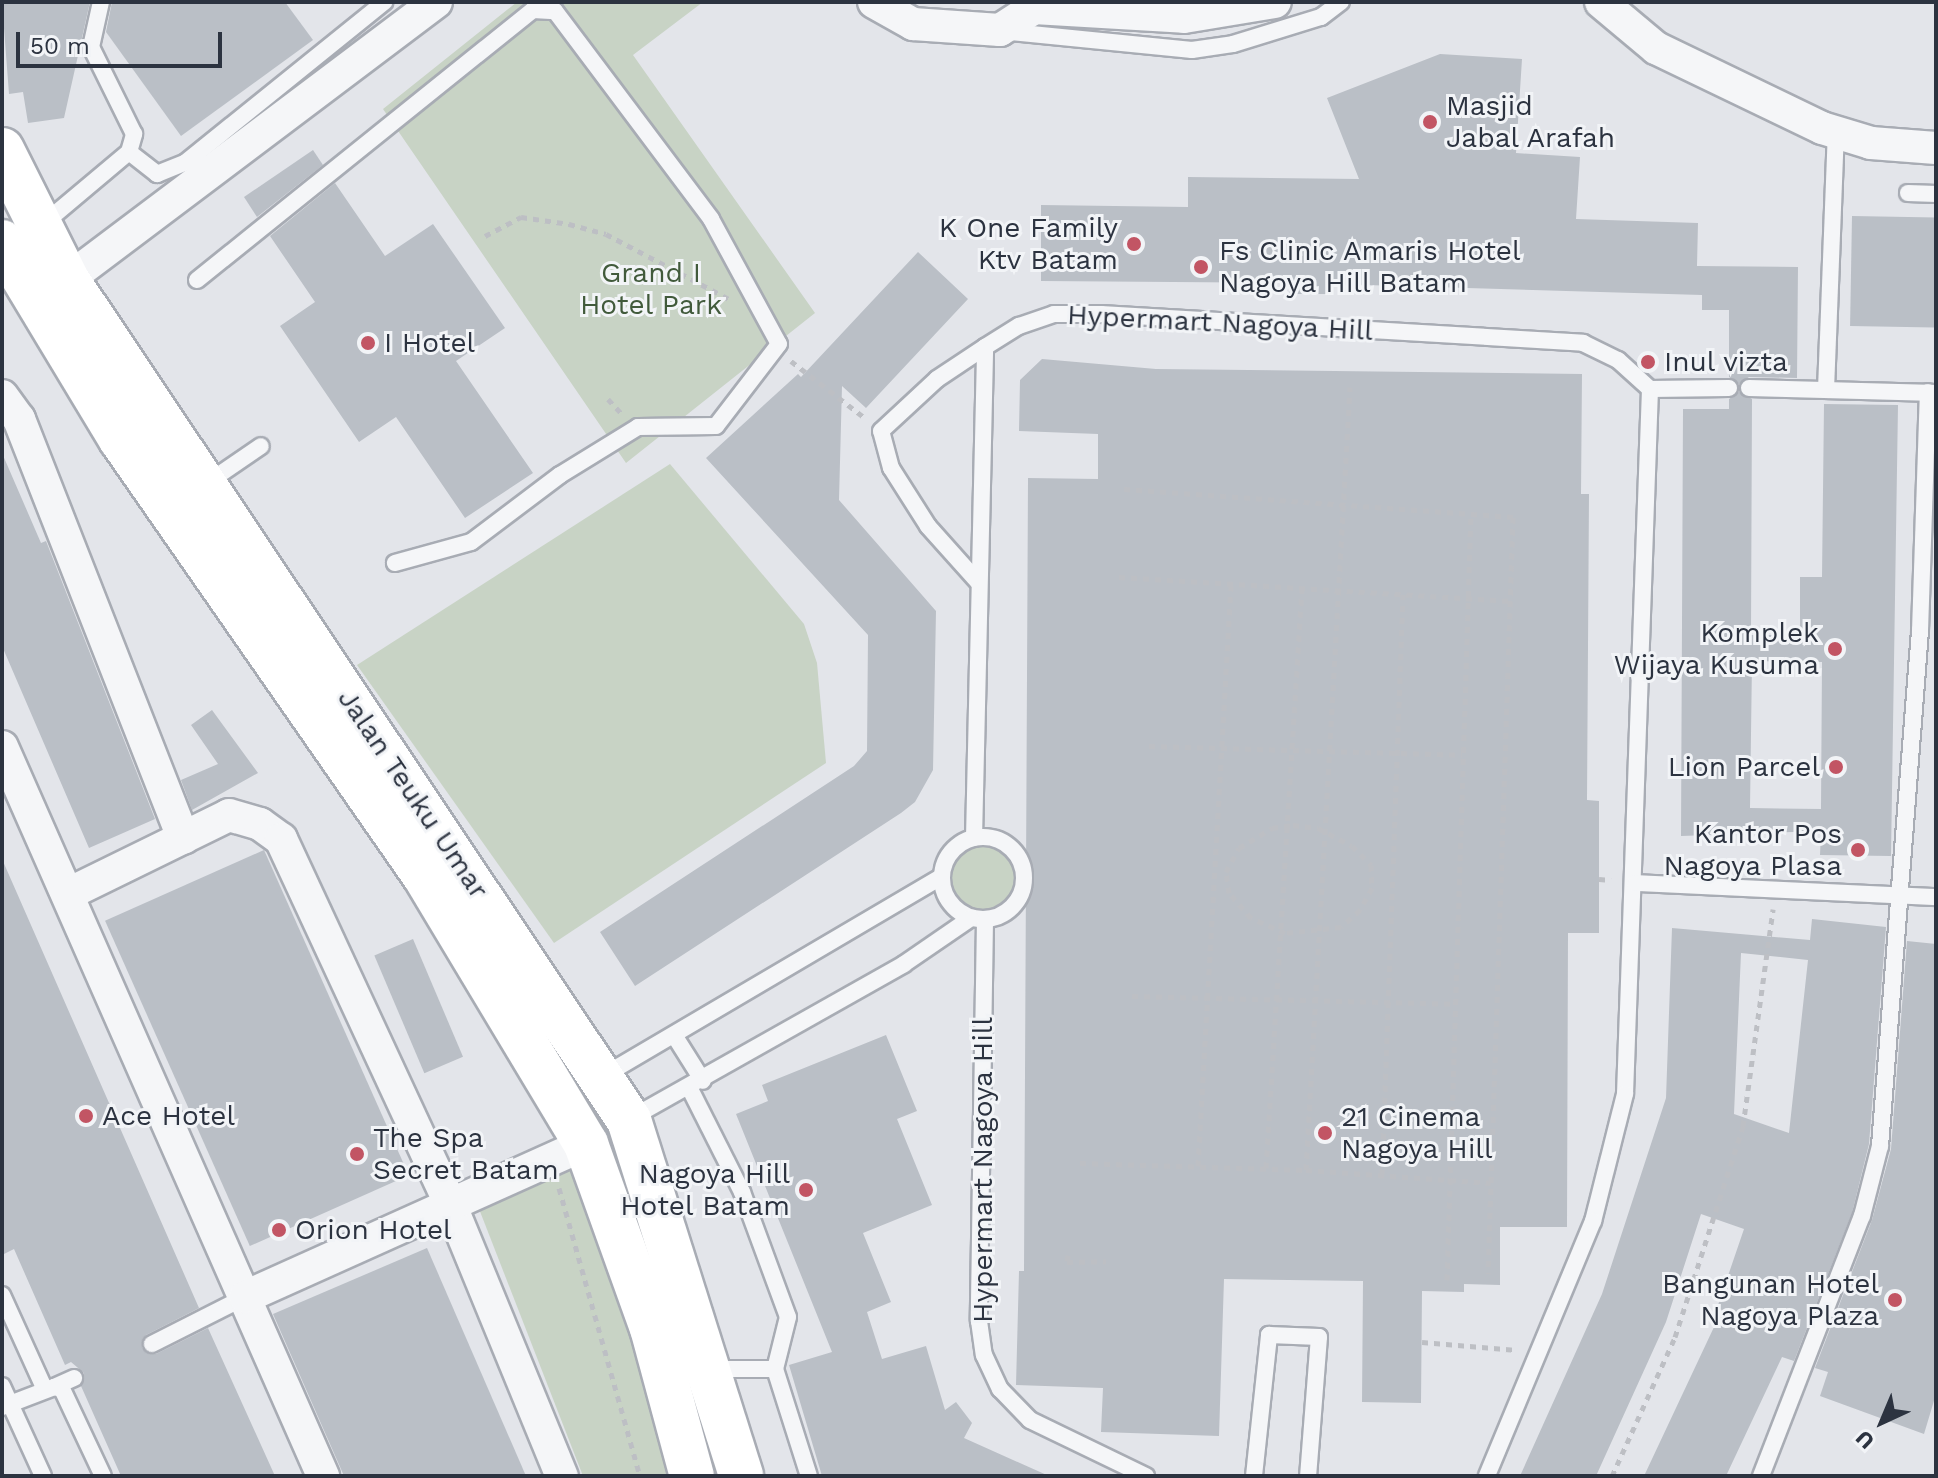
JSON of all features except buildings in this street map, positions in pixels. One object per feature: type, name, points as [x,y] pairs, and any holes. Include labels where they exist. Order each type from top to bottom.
[{"type":"main road","name":"Jalan Teuku Umar","points":[[2,150],[20,236],[121,439],[425,876],[569,1152],[652,1328],[692,1476]]},
{"type":"main road","name":"Jalan Teuku Umar","points":[[20,236],[67,280],[207,483],[629,1120],[741,1476]]},
{"type":"street","points":[[67,280],[436,2]]},
{"type":"street","points":[[874,2],[913,24],[1000,30],[1034,8],[1184,17],[1275,2]]},
{"type":"street","points":[[1601,2],[1656,48],[1836,132],[1871,143],[1936,148]]},
{"type":"street","points":[[2,396],[19,419],[183,838]]},
{"type":"street","points":[[2,747],[323,1476]]},
{"type":"street","points":[[68,894],[229,815],[260,824],[281,839],[451,1206],[562,1476]]},
{"type":"street","points":[[245,1297],[569,1152]]},
{"type":"lane","points":[[20,236],[129,152],[134,134],[91,47],[101,2]]},
{"type":"lane","points":[[129,152],[157,174],[186,162],[384,2]]},
{"type":"lane","points":[[1000,30],[1192,50],[1233,44],[1321,17],[1341,2]]},
{"type":"lane","points":[[197,280],[533,10],[555,11],[711,219],[779,344],[716,426],[638,427],[560,475],[471,542],[395,563]]},
{"type":"lane","points":[[1826,390],[1836,132]]},
{"type":"lane","points":[[1908,193],[1936,194]]},
{"type":"lane","name":"Hypermart Nagoya Hill","points":[[978,582],[928,526],[891,468],[881,431],[937,379],[1019,326],[1054,314],[1101,314],[1583,343],[1618,360],[1650,389]]},
{"type":"lane","points":[[974,838],[985,347]]},
{"type":"lane","points":[[1487,1476],[1542,1351],[1593,1221],[1625,1094],[1636,883],[1650,389],[1729,388]]},
{"type":"lane","points":[[1749,388],[1932,392],[1920,631],[1880,1146],[1862,1216],[1761,1476]]},
{"type":"lane","points":[[207,483],[261,446]]},
{"type":"lane","points":[[917,890],[975,815]]},
{"type":"lane","points":[[629,1120],[697,1085],[948,933],[980,923],[1017,902],[1024,866],[1003,843],[974,838],[950,851],[941,877],[949,903],[980,923]]},
{"type":"lane","points":[[601,1076],[941,877]]},
{"type":"lane","points":[[1636,883],[1936,897]]},
{"type":"lane","name":"Hypermart Nagoya Hill","points":[[980,923],[979,1321],[984,1355],[1000,1389],[1030,1420],[1146,1476]]},
{"type":"lane","points":[[674,1035],[742,1192],[788,1317],[775,1369],[809,1476]]},
{"type":"lane","points":[[2,1295],[50,1388],[67,1395],[103,1476]]},
{"type":"lane","points":[[152,1344],[245,1297]]},
{"type":"lane","points":[[1254,1476],[1269,1335],[1319,1337],[1308,1476]]},
{"type":"lane","points":[[706,1369],[775,1369]]},
{"type":"lane","points":[[6,1405],[74,1378]]},
{"type":"lane","points":[[2,1386],[6,1405],[43,1476]]},
{"type":"path","points":[[485,236],[521,217],[606,234],[740,307]]},
{"type":"path","points":[[788,352],[793,360]]},
{"type":"path","points":[[1306,1170],[1350,387]]},
{"type":"path","points":[[1124,489],[1513,517],[1488,1274]]},
{"type":"path","points":[[1447,1280],[1471,514]]},
{"type":"path","points":[[1119,577],[1510,601]]},
{"type":"path","points":[[1198,1166],[1231,584]]},
{"type":"path","points":[[1266,1168],[1302,588]]},
{"type":"path","points":[[1382,1175],[1403,594]]},
{"type":"path","points":[[1149,746],[1462,755]]},
{"type":"path","points":[[1287,826],[1324,831],[1352,846],[1371,865],[1372,888],[1360,910],[1341,927],[1319,932],[1281,931],[1251,918],[1229,893],[1226,872],[1239,848],[1272,828],[1287,826]]},
{"type":"path","points":[[1612,1476],[1675,1337],[1743,1126],[1776,888]]},
{"type":"path","points":[[1132,996],[1454,1004]]},
{"type":"path","points":[[569,1152],[640,1476]]},
{"type":"path","points":[[1080,1163],[1266,1168],[1491,1183]]},
{"type":"path","points":[[1068,1255],[1067,1262],[1105,1259]]},
{"type":"path","points":[[1422,1342],[1542,1351]]},
{"type":"green space","name":"Grand I Hotel Park","points":[[517,2],[703,2],[633,55],[815,313],[626,463],[383,109]]},
{"type":"green space","points":[[670,464],[804,624],[817,663],[826,763],[554,943],[357,665]]},
{"type":"green space","points":[[983,837],[999,841],[1012,849],[1020,862],[1024,878],[1020,894],[1012,907],[999,915],[983,919],[967,915],[954,907],[946,894],[942,878],[946,862],[954,849],[967,841]]},
{"type":"green space","points":[[586,1144],[682,1476],[583,1476],[474,1196]]},
{"type":"place","name":"Masjid Jabal Arafah","points":[[1430,122]]},
{"type":"place","name":"K One Family Ktv Batam","points":[[1134,244]]},
{"type":"place","name":"Fs Clinic Amaris Hotel Nagoya Hill Batam","points":[[1201,267]]},
{"type":"place","name":"I Hotel","points":[[368,343]]},
{"type":"place","name":"Inul vizta","points":[[1648,362]]},
{"type":"place","name":"Komplek Wijaya Kusuma","points":[[1835,649]]},
{"type":"place","name":"Lion Parcel","points":[[1836,767]]},
{"type":"place","name":"Kantor Pos Nagoya Plasa","points":[[1858,850]]},
{"type":"place","name":"Ace Hotel","points":[[86,1116]]},
{"type":"place","name":"21 Cinema Nagoya Hill","points":[[1325,1133]]},
{"type":"place","name":"The Spa Secret Batam","points":[[357,1154]]},
{"type":"place","name":"Nagoya Hill Hotel Batam","points":[[806,1190]]},
{"type":"place","name":"Orion Hotel","points":[[279,1230]]},
{"type":"place","name":"Bangunan Hotel Nagoya Plaza","points":[[1895,1300]]}]
